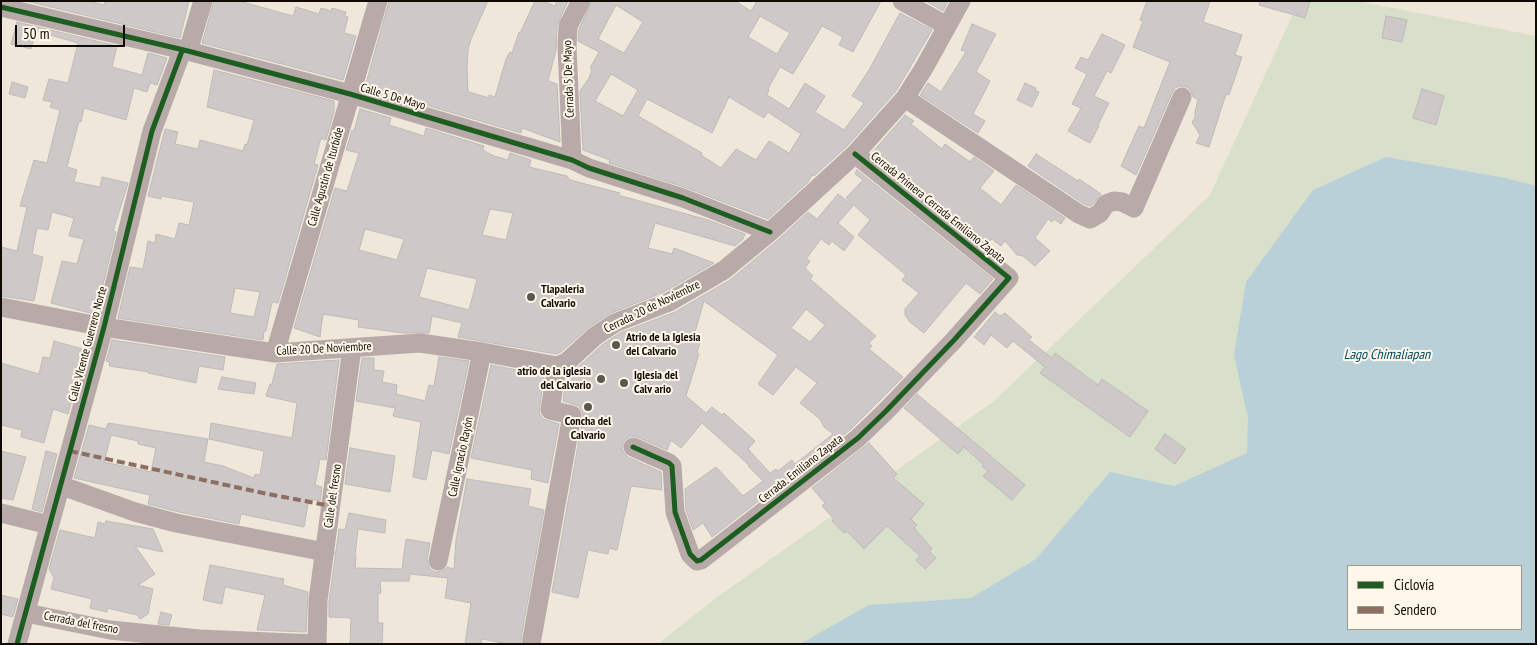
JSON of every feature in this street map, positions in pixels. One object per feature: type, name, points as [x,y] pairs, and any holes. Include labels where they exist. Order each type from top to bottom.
[{"type":"street","name":"Calle VIcente Guerrero Norte","points":[[17,644],[48,525],[62,484],[104,327],[152,131],[185,51],[203,1]]},
{"type":"street","name":"Calle Agustín de Iturbide","points":[[275,353],[378,1]]},
{"type":"street","name":"Cerrada 5 De Mayo","points":[[572,160],[566,46],[568,26],[581,1]]},
{"type":"street","points":[[902,1],[947,26]]},
{"type":"street","name":"Cerrada 20 de Noviembre","points":[[557,366],[567,362],[596,336],[615,323],[669,302],[724,270],[770,232],[855,154],[905,98],[961,1]]},
{"type":"street","name":"Calle 5 De Mayo","points":[[1,6],[350,94],[572,160],[589,168],[683,198],[770,232]]},
{"type":"street","points":[[905,98],[1079,214],[1090,219],[1100,213],[1106,204],[1114,201],[1122,202],[1134,208],[1182,96]]},
{"type":"street","name":"Cerrada Primera Cerrada Emiliano Zapata","points":[[855,154],[1009,278]]},
{"type":"street","name":"Cerrada. Emiliano Zapata","points":[[633,447],[672,466],[676,512],[690,554],[697,561],[700,560],[822,467],[865,431],[955,339],[1009,278]]},
{"type":"street","name":"Calle 20 De Noviembre","points":[[1,307],[104,327],[275,353],[420,343],[557,366]]},
{"type":"street","name":"Calle del fresno","points":[[316,644],[318,600],[352,348]]},
{"type":"street","name":"Calle Ignacio Rayón","points":[[438,561],[482,352]]},
{"type":"street","points":[[531,644],[572,415],[550,410],[557,366]]},
{"type":"street","points":[[62,484],[68,488],[135,512],[168,521],[325,552]]},
{"type":"street","points":[[1,513],[48,525]]},
{"type":"street","name":"Cerrada del fresno","points":[[26,613],[110,630],[207,639],[316,644]]},
{"type":"green space","points":[[1299,1],[1357,1],[1536,36],[1536,644],[658,644],[720,595],[993,402],[1210,195]]},
{"type":"water","name":"Lago Chimaliapan","points":[[1386,157],[1506,178],[1536,186],[1536,644],[800,644],[869,605],[971,598],[1036,559],[1110,472],[1174,486],[1247,453],[1248,418],[1234,355],[1246,282],[1313,190]]},
{"type":"building","points":[[26,1],[88,1],[104,5],[105,1],[189,1],[180,38]]},
{"type":"building","points":[[214,1],[239,1],[293,16],[296,7],[319,14],[321,8],[331,11],[332,8],[346,12],[345,16],[348,17],[344,33],[356,36],[343,80],[202,43]]},
{"type":"building","points":[[389,1],[488,1],[471,39],[467,68],[468,91],[489,98],[489,95],[495,97],[506,59],[510,52],[512,53],[519,32],[535,1],[543,1],[555,6],[557,1],[568,1],[557,25],[556,50],[548,81],[557,84],[560,142],[522,128],[521,133],[365,87]]},
{"type":"building","points":[[592,1],[735,1],[751,11],[757,1],[881,1],[853,52],[839,45],[843,37],[822,26],[793,74],[780,67],[768,89],[767,95],[789,109],[805,83],[825,96],[815,112],[844,130],[864,103],[852,96],[869,70],[900,13],[932,30],[896,91],[847,146],[814,176],[812,175],[808,182],[768,219],[687,188],[609,163],[610,160],[583,150],[580,91],[589,78],[592,69],[590,68],[599,52],[578,41],[579,29]],"holes":[[[616,5],[643,22],[624,53],[598,39]],[[760,16],[790,33],[777,54],[748,37]],[[611,74],[638,90],[623,116],[595,101]],[[729,97],[764,118],[768,112],[801,134],[789,153],[769,141],[756,160],[736,149],[721,168],[701,155],[702,153],[638,116],[647,99],[712,133]]]},
{"type":"building","points":[[926,1],[948,1],[943,11]]},
{"type":"building","points":[[1147,1],[1210,1],[1203,22],[1242,35],[1235,55],[1242,57],[1229,95],[1226,94],[1209,147],[1196,143],[1200,135],[1192,122],[1195,118],[1198,99],[1193,97],[1187,87],[1180,86],[1175,88],[1172,93],[1136,175],[1121,166],[1139,126],[1144,128],[1170,62],[1133,47],[1143,21],[1140,20]]},
{"type":"building","points":[[1260,1],[1310,1],[1305,18],[1259,5]]},
{"type":"building","points":[[1386,16],[1407,20],[1402,42],[1382,38]]},
{"type":"building","points":[[17,22],[117,46],[112,67],[142,75],[148,53],[167,58],[157,85],[150,83],[147,92],[134,88],[126,120],[84,108],[81,122],[79,121],[67,167],[77,170],[74,182],[100,187],[102,177],[128,183],[113,231],[116,232],[96,313],[94,314],[51,303],[62,261],[77,264],[84,239],[69,236],[74,218],[52,212],[48,230],[37,228],[32,254],[43,257],[34,301],[1,296],[1,247],[17,251],[27,207],[20,206],[34,160],[47,163],[60,110],[50,107],[52,102],[43,100],[49,79],[68,83],[78,43],[36,31],[31,49],[11,44]]},
{"type":"building","points":[[972,24],[996,34],[976,72],[990,81],[973,114],[985,121],[978,133],[920,95],[928,83],[941,92],[966,52],[961,50]]},
{"type":"building","points":[[1102,34],[1125,45],[1111,73],[1107,71],[1094,96],[1109,103],[1090,143],[1068,131],[1081,108],[1072,104],[1087,74],[1075,68],[1081,57],[1088,60]]},
{"type":"building","points":[[214,70],[334,101],[334,112],[326,140],[321,138],[314,164],[318,165],[278,303],[272,302],[263,340],[118,318],[130,267],[143,269],[148,241],[155,243],[156,234],[175,239],[179,223],[189,225],[194,202],[161,196],[161,199],[148,196],[165,129],[178,132],[175,144],[198,149],[200,140],[243,151],[245,144],[247,145],[254,120],[207,107]],"holes":[[[235,288],[260,292],[254,317],[230,313]]]},
{"type":"building","points":[[12,82],[28,87],[25,98],[9,94]]},
{"type":"building","points":[[1025,83],[1036,88],[1035,90],[1039,92],[1032,107],[1017,100]]},
{"type":"building","points":[[1422,89],[1444,96],[1436,125],[1413,118]]},
{"type":"building","points":[[360,109],[391,118],[389,125],[424,136],[426,128],[484,146],[483,150],[508,160],[510,153],[531,160],[529,167],[567,176],[570,180],[708,220],[745,234],[743,239],[735,246],[655,223],[648,248],[672,254],[674,248],[714,263],[664,292],[609,314],[589,327],[561,352],[556,354],[458,337],[462,323],[432,316],[429,333],[403,333],[358,327],[359,320],[323,314],[320,337],[294,328],[335,188],[347,191],[359,153],[346,150],[352,130],[354,131]],"holes":[[[490,209],[513,213],[506,240],[482,235]],[[365,229],[404,239],[397,260],[359,250]],[[427,268],[477,279],[469,310],[419,297]]]},
{"type":"building","points":[[905,115],[914,121],[911,124],[942,149],[945,144],[970,162],[974,157],[994,171],[980,188],[1001,205],[1016,185],[1065,218],[1061,224],[1054,219],[1052,222],[1048,219],[1035,238],[1050,251],[1035,266],[1023,256],[1017,255],[1005,241],[1001,246],[992,239],[986,245],[872,153]]},
{"type":"building","points":[[1036,154],[1101,194],[1092,205],[1084,204],[1028,166]]},
{"type":"building","points":[[857,170],[993,279],[980,294],[966,283],[924,333],[910,322],[905,315],[905,309],[919,293],[902,280],[906,275],[858,235],[870,220],[846,198],[863,180],[855,174]]},
{"type":"building","points":[[838,194],[853,206],[838,223],[854,237],[844,251],[832,241],[829,245],[821,239],[806,259],[810,261],[805,268],[813,276],[810,279],[876,336],[869,343],[872,346],[869,349],[903,377],[851,429],[712,537],[703,523],[693,530],[686,510],[685,489],[716,467],[743,496],[763,481],[749,465],[702,423],[681,448],[671,440],[667,450],[637,437],[631,436],[627,438],[623,443],[622,449],[624,453],[628,457],[661,472],[662,490],[631,486],[617,550],[609,548],[608,554],[588,550],[578,598],[552,592],[583,417],[579,406],[563,401],[567,374],[575,370],[602,345],[620,333],[675,312],[730,280],[808,212],[817,219]],"holes":[[[704,301],[778,355],[758,384],[773,395],[796,367],[817,383],[800,403],[820,419],[824,427],[833,434],[795,464],[792,460],[778,471],[776,469],[770,473],[748,449],[755,441],[724,413],[722,415],[712,407],[706,413],[686,396],[699,354],[697,353],[701,339],[695,337],[695,332]],[[806,309],[825,325],[810,342],[791,328]]]},
{"type":"building","points":[[995,312],[1000,316],[1005,313],[1032,337],[1029,340],[1052,358],[1055,353],[1098,385],[1102,379],[1148,411],[1130,437],[1040,373],[1045,367],[1013,341],[1007,348],[991,335],[984,345],[974,337]]},
{"type":"building","points":[[112,340],[225,357],[223,370],[199,366],[196,383],[149,372],[109,366],[110,362],[106,361]]},
{"type":"building","points":[[54,341],[86,350],[68,414],[53,409],[44,443],[21,437],[22,430],[1,425],[1,363],[39,374],[43,357],[50,358]]},
{"type":"building","points":[[439,357],[469,361],[449,454],[432,450],[426,480],[413,477],[421,422],[393,416],[395,408],[356,401],[362,358],[374,358],[374,370],[384,371],[382,382],[397,385],[396,394],[425,401],[429,385],[434,386]]},
{"type":"building","points":[[339,360],[326,460],[320,459],[315,485],[322,487],[320,501],[309,499],[304,527],[241,514],[239,524],[179,512],[148,504],[150,495],[74,478],[89,425],[106,429],[108,423],[208,439],[204,462],[223,466],[254,478],[255,474],[260,475],[264,451],[209,439],[211,423],[292,438],[297,403],[266,396],[270,384],[272,384],[277,364]],"holes":[[[111,435],[138,441],[138,444],[156,448],[151,472],[104,462]]]},
{"type":"building","points":[[491,365],[544,375],[539,413],[543,419],[559,424],[548,483],[531,479],[532,470],[471,458]]},
{"type":"building","points":[[222,377],[256,383],[254,394],[218,389]]},
{"type":"building","points":[[917,394],[1025,485],[1012,500],[983,476],[988,471],[964,447],[958,454],[904,408]]},
{"type":"building","points":[[1165,434],[1186,449],[1175,464],[1155,449]]},
{"type":"building","points":[[869,443],[897,474],[893,478],[924,504],[911,519],[917,525],[914,528],[932,549],[929,551],[936,558],[925,569],[916,560],[920,556],[887,526],[864,549],[847,531],[844,533],[832,521],[834,519],[822,506],[825,503],[812,488]]},
{"type":"building","points":[[350,448],[395,456],[390,492],[345,484]]},
{"type":"building","points":[[1,451],[26,457],[13,500],[1,498]]},
{"type":"building","points":[[46,451],[57,454],[42,512],[32,509]]},
{"type":"building","points":[[467,479],[531,489],[528,506],[544,510],[520,644],[482,639],[481,644],[465,644],[471,603],[445,598],[448,578],[410,574],[409,581],[380,581],[381,593],[378,593],[378,623],[383,623],[382,644],[350,644],[351,618],[329,617],[329,601],[339,529],[345,530],[349,513],[386,520],[385,533],[358,529],[355,568],[402,569],[406,539],[430,543],[427,559],[431,570],[436,572],[442,571],[447,567],[454,569],[456,540]]},
{"type":"building","points":[[106,521],[153,529],[163,552],[135,546],[155,574],[138,585],[153,589],[148,614],[140,619],[137,615],[107,608],[107,612],[90,608],[92,599],[51,589],[54,578],[49,569],[60,530],[95,538],[98,522],[105,524]]},
{"type":"building","points":[[210,565],[284,579],[283,585],[308,592],[306,632],[257,630],[265,595],[225,587],[222,604],[203,600]]},
{"type":"building","points":[[1,595],[18,599],[13,617],[1,614]]},
{"type":"building","points":[[161,612],[172,615],[169,625],[158,624]]},
{"type":"marked path","points":[[70,451],[331,506]]},
{"type":"cycle path","points":[[1,7],[188,51],[350,94],[572,160],[589,168],[683,198],[770,232]]},
{"type":"cycle path","points":[[17,644],[104,327],[152,131],[182,51]]},
{"type":"cycle path","points":[[633,447],[672,466],[675,512],[690,554],[697,561],[701,560],[858,438],[955,339],[1009,278],[855,154]]},
{"type":"place","name":"Tlapaleria Calvario","points":[[531,297]]},
{"type":"place","name":"Atrio de la Iglesia del Calvario","points":[[616,345]]},
{"type":"place","name":"atrio de la iglesia del Calvario","points":[[601,379]]},
{"type":"place","name":"Iglesia del Calv ario","points":[[624,383]]},
{"type":"place","name":"Concha del Calvario","points":[[588,407]]}]
